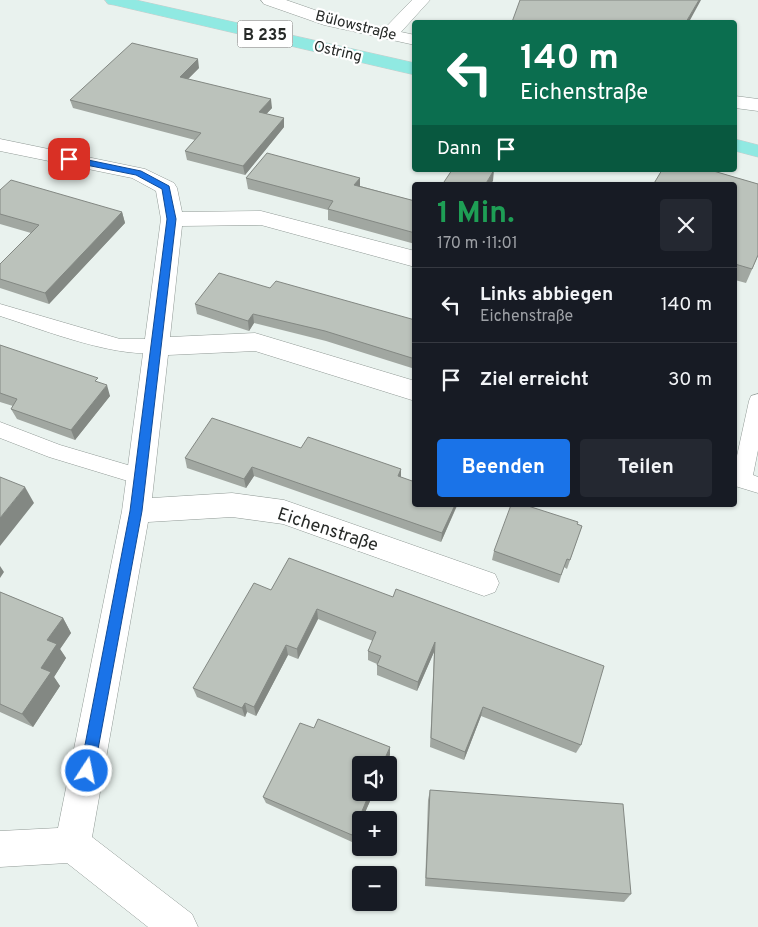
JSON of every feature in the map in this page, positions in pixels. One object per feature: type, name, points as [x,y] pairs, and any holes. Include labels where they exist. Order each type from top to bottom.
[{"type":"main road","name":"Ostring","points":[[114,0],[412,68]]},
{"type":"main road","points":[[737,146],[758,151]]},
{"type":"street","name":"Bülowstraße","points":[[270,0],[330,21],[412,39]]},
{"type":"street","points":[[389,34],[421,0]]},
{"type":"street","points":[[737,102],[758,105]]},
{"type":"street","points":[[0,145],[138,173],[166,188],[172,219],[136,511],[73,846]]},
{"type":"street","points":[[172,219],[261,218],[412,258]]},
{"type":"street","points":[[157,346],[255,342],[412,390]]},
{"type":"street","name":"Eichenstraße","points":[[136,511],[232,505],[284,512],[484,584]]},
{"type":"street","points":[[0,849],[73,846],[179,927]]},
{"type":"lane","points":[[0,310],[120,346],[157,346]]},
{"type":"lane","points":[[758,401],[742,480],[758,485]]},
{"type":"lane","points":[[0,430],[56,451],[141,477]]},
{"type":"building","points":[[520,0],[699,0],[687,20],[513,20]]},
{"type":"building","points":[[132,43],[198,59],[180,77],[271,99],[259,112],[284,118],[243,166],[185,151],[201,133],[70,100]]},
{"type":"building","points":[[267,153],[360,178],[354,185],[412,200],[412,232],[328,209],[333,201],[246,178]]},
{"type":"building","points":[[451,172],[493,172],[487,182],[444,182]]},
{"type":"building","points":[[661,172],[717,172],[758,184],[758,255],[752,269],[737,265],[737,182],[655,182]]},
{"type":"building","points":[[11,180],[122,212],[45,293],[0,279],[0,264],[39,225],[0,214],[0,190]]},
{"type":"building","points":[[219,273],[270,288],[276,281],[412,319],[412,358],[325,331],[253,314],[248,321],[195,304]]},
{"type":"building","points":[[0,345],[98,378],[95,381],[107,385],[71,430],[11,409],[17,399],[0,393]]},
{"type":"building","points":[[212,418],[301,448],[308,437],[401,469],[398,476],[412,481],[412,507],[454,507],[442,533],[252,467],[244,479],[185,458]]},
{"type":"building","points":[[0,477],[25,487],[0,518]]},
{"type":"building","points":[[510,507],[531,507],[578,522],[577,524],[582,526],[570,560],[567,559],[561,575],[494,551]]},
{"type":"building","points":[[289,558],[393,597],[396,589],[604,666],[581,745],[483,707],[465,752],[431,738],[435,642],[418,682],[377,665],[381,656],[368,651],[376,632],[317,609],[297,649],[286,645],[254,707],[245,703],[242,708],[193,688],[254,583],[271,590]]},
{"type":"building","points":[[0,592],[63,618],[47,640],[57,644],[41,668],[51,672],[22,714],[0,704]]},
{"type":"building","points":[[318,719],[390,747],[386,756],[352,756],[352,801],[366,801],[362,811],[352,811],[352,835],[263,797],[300,723],[314,728]]},
{"type":"building","points":[[430,790],[623,804],[631,894],[426,878]]},
{"type":"route","points":[[69,159],[138,173],[166,188],[172,219],[136,511],[87,771]]}]
